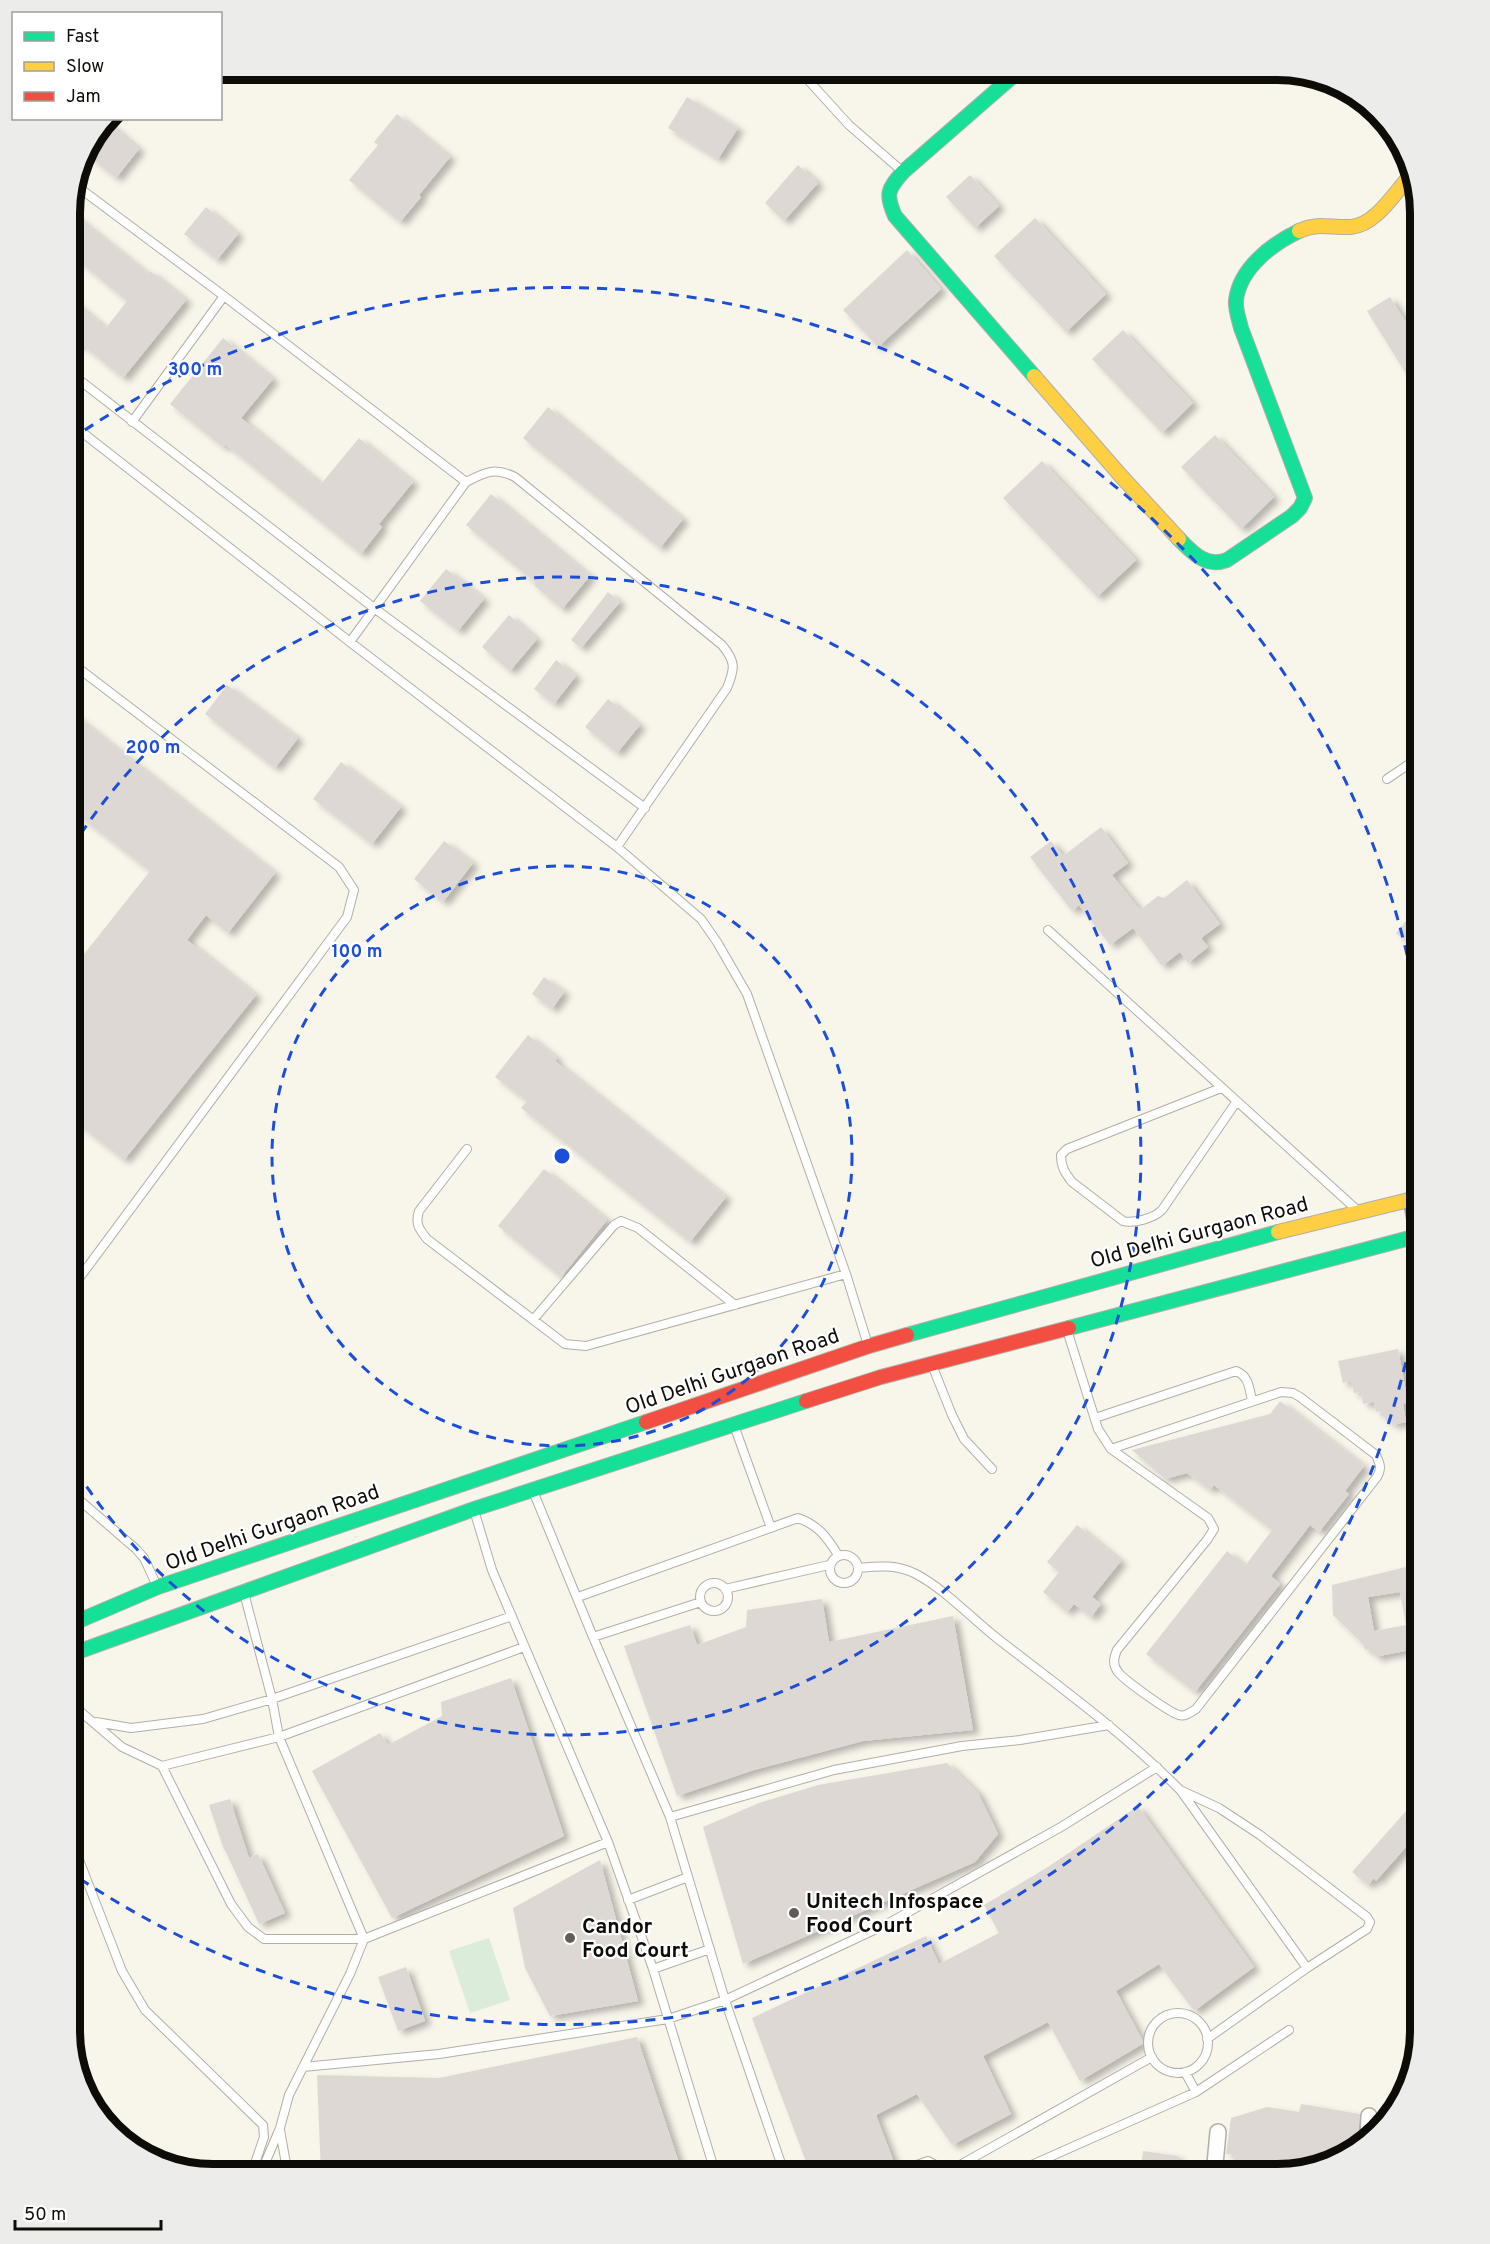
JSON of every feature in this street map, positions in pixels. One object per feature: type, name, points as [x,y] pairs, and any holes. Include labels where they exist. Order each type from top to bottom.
[{"type":"main road","points":[[1008,80],[903,172],[889,189],[886,200],[895,216],[1121,476],[1190,549],[1204,560],[1216,564],[1227,560],[1292,516],[1300,508],[1305,498],[1241,328],[1236,300],[1239,288],[1260,256],[1275,243],[1317,225],[1357,226],[1364,224],[1406,180]]},
{"type":"main road","name":"Old Delhi Gurgaon Road","points":[[80,1644],[94,1630],[158,1587],[869,1346],[1248,1239],[1410,1200]]},
{"type":"main road","name":"Old Delhi Gurgaon Road","points":[[80,1627],[94,1630],[244,1591],[474,1509],[881,1377],[1410,1238]]},
{"type":"street","points":[[1368,2129],[1369,2116]]},
{"type":"street","points":[[1215,2164],[1218,2132]]},
{"type":"lane","points":[[808,80],[849,125],[903,172]]},
{"type":"lane","points":[[82,190],[466,482]]},
{"type":"lane","points":[[132,422],[224,296]]},
{"type":"lane","points":[[80,381],[374,608],[645,808]]},
{"type":"lane","points":[[80,431],[617,847],[701,919],[747,994],[846,1274],[869,1346]]},
{"type":"lane","points":[[350,642],[466,482],[485,472],[501,471],[515,477],[723,645],[732,657],[733,672],[727,688],[617,847]]},
{"type":"lane","points":[[80,669],[339,867],[354,890],[347,917],[80,1277]]},
{"type":"lane","points":[[1387,779],[1410,763]]},
{"type":"lane","points":[[1048,930],[1360,1212]]},
{"type":"lane","points":[[1221,1088],[1067,1149],[1061,1155],[1061,1164],[1065,1174],[1072,1182],[1123,1221],[1152,1217],[1162,1210],[1237,1101]]},
{"type":"lane","points":[[467,1149],[418,1211],[416,1221],[419,1230],[427,1239],[565,1344],[586,1346],[846,1274]]},
{"type":"lane","points":[[533,1320],[614,1225],[621,1221],[638,1228],[735,1305]]},
{"type":"lane","points":[[1066,1328],[1098,1430],[1111,1449],[1208,1518],[1214,1529],[1117,1650],[1114,1660],[1117,1671],[1124,1678],[1167,1710],[1178,1715],[1186,1715],[1196,1709],[1381,1470],[1381,1464],[1376,1455],[1293,1393],[1281,1392],[1111,1449]]},
{"type":"lane","points":[[932,1363],[964,1439],[992,1470]]},
{"type":"lane","points":[[1095,1418],[1236,1371],[1247,1379],[1252,1400]]},
{"type":"lane","points":[[733,1424],[771,1528]]},
{"type":"lane","points":[[532,1490],[670,1817],[725,2000],[781,2164]]},
{"type":"lane","points":[[80,1501],[136,1549],[144,1558],[158,1587]]},
{"type":"lane","points":[[474,1509],[492,1570],[608,1842],[653,1969],[713,2164]]},
{"type":"lane","points":[[578,1597],[798,1518],[810,1522],[822,1531],[838,1555]]},
{"type":"lane","points":[[725,1588],[728,1599],[723,1608],[713,1611],[707,1609],[701,1602],[700,1595],[706,1586],[716,1583],[725,1588],[829,1565],[838,1555]]},
{"type":"lane","points":[[829,1565],[833,1579],[847,1583],[855,1578],[858,1568],[855,1559],[851,1556],[838,1555]]},
{"type":"lane","points":[[858,1568],[885,1565],[915,1574],[932,1585],[1109,1725],[1157,1767],[1181,1791],[1307,1968]]},
{"type":"lane","points":[[244,1591],[272,1699],[279,1737],[364,1939],[350,1974],[289,2095],[280,2128],[265,2164]]},
{"type":"lane","points":[[593,1637],[701,1602]]},
{"type":"lane","points":[[95,1722],[131,1728],[203,1719],[272,1699],[512,1616]]},
{"type":"lane","points":[[162,1766],[279,1737],[524,1647]]},
{"type":"lane","points":[[80,1711],[122,1747],[162,1766],[231,1904],[248,1927],[264,1939],[364,1939],[608,1842]]},
{"type":"lane","points":[[670,1817],[834,1770],[962,1746],[1020,1740],[1109,1725]]},
{"type":"lane","points":[[303,2067],[439,2054],[668,2019],[725,2000],[887,1924],[1061,1827],[1157,1767]]},
{"type":"lane","points":[[1181,1791],[1219,1808],[1260,1835],[1367,1917],[1370,1922],[1367,1929],[1307,1968],[1207,2039]]},
{"type":"lane","points":[[80,1862],[122,1971],[145,2010],[263,2125],[264,2137],[254,2164]]},
{"type":"lane","points":[[628,1900],[688,1877]]},
{"type":"lane","points":[[653,1969],[710,1949]]},
{"type":"lane","points":[[1185,2013],[1202,2025],[1207,2039],[1206,2054],[1201,2062],[1185,2072],[1166,2070],[1152,2057],[1148,2049],[1151,2029],[1166,2015],[1185,2013]]},
{"type":"lane","points":[[1034,2164],[1196,2092],[1289,2030]]},
{"type":"lane","points":[[962,2164],[1152,2057]]},
{"type":"lane","points":[[1185,2072],[1196,2092]]},
{"type":"lane","points":[[280,2128],[286,2164]]},
{"type":"lane","points":[[920,2164],[928,2161],[936,2164]]},
{"type":"green space","points":[[489,1938],[510,2000],[470,2013],[449,1951]]},
{"type":"building","points":[[687,97],[738,128],[718,159],[668,128]]},
{"type":"building","points":[[397,114],[450,157],[400,222],[349,180],[378,145],[374,142]]},
{"type":"building","points":[[112,126],[139,149],[116,178],[91,158]]},
{"type":"building","points":[[798,165],[818,183],[784,221],[765,203]]},
{"type":"building","points":[[970,175],[999,206],[975,228],[946,197]]},
{"type":"building","points":[[206,207],[238,234],[217,260],[184,234]]},
{"type":"building","points":[[1035,218],[1106,294],[1066,332],[994,256]]},
{"type":"building","points":[[80,220],[148,274],[150,271],[186,300],[123,378],[80,343],[80,307],[106,328],[127,301],[80,262]]},
{"type":"building","points":[[907,250],[941,289],[878,347],[843,310]]},
{"type":"building","points":[[1390,297],[1410,329],[1410,380],[1367,311]]},
{"type":"building","points":[[1123,330],[1193,403],[1162,433],[1092,359]]},
{"type":"building","points":[[223,338],[273,379],[241,418],[321,484],[359,438],[413,482],[379,524],[382,527],[361,554],[225,444],[223,447],[170,404]]},
{"type":"building","points":[[548,407],[683,519],[660,548],[523,438]]},
{"type":"building","points":[[1215,435],[1274,497],[1241,529],[1181,467]]},
{"type":"building","points":[[1042,461],[1136,560],[1097,597],[1003,498]]},
{"type":"building","points":[[491,494],[590,576],[562,609],[534,585],[536,583],[466,525]]},
{"type":"building","points":[[446,569],[484,599],[458,631],[420,601]]},
{"type":"building","points":[[608,592],[620,602],[581,648],[571,640]]},
{"type":"building","points":[[509,615],[537,639],[510,671],[482,647]]},
{"type":"building","points":[[556,660],[576,676],[554,704],[534,689]]},
{"type":"building","points":[[227,685],[298,738],[275,768],[205,714]]},
{"type":"building","points":[[608,699],[640,725],[617,753],[585,727]]},
{"type":"building","points":[[80,720],[275,873],[228,933],[206,915],[187,940],[256,995],[124,1160],[80,1126],[80,959],[150,871],[80,817]]},
{"type":"building","points":[[341,762],[401,807],[372,844],[313,799]]},
{"type":"building","points":[[1101,827],[1128,863],[1112,875],[1140,910],[1158,896],[1164,898],[1187,880],[1220,924],[1201,938],[1208,947],[1188,963],[1180,952],[1162,966],[1133,928],[1110,945],[1079,905],[1072,911],[1030,857],[1051,841],[1063,856]]},
{"type":"building","points":[[444,841],[473,863],[443,902],[414,879]]},
{"type":"building","points":[[1410,916],[1410,945],[1396,933]]},
{"type":"building","points":[[544,977],[564,992],[552,1009],[532,994]]},
{"type":"building","points":[[528,1035],[557,1058],[555,1061],[726,1197],[690,1242],[521,1108],[527,1101],[495,1077]]},
{"type":"building","points":[[544,1169],[607,1220],[561,1277],[498,1226]]},
{"type":"building","points":[[1398,1349],[1408,1402],[1403,1404],[1406,1422],[1392,1425],[1391,1420],[1386,1421],[1384,1416],[1381,1416],[1380,1411],[1376,1412],[1374,1402],[1363,1404],[1361,1392],[1354,1393],[1351,1381],[1343,1383],[1338,1361]]},
{"type":"building","points":[[1280,1401],[1364,1466],[1345,1491],[1349,1494],[1319,1532],[1310,1525],[1271,1576],[1280,1584],[1195,1692],[1146,1654],[1227,1551],[1245,1566],[1272,1530],[1214,1485],[1210,1490],[1187,1473],[1165,1479],[1132,1450],[1270,1414]]},
{"type":"building","points":[[1077,1525],[1121,1561],[1092,1597],[1101,1604],[1091,1617],[1074,1604],[1067,1612],[1043,1592],[1059,1572],[1047,1562]]},
{"type":"building","points":[[1410,1566],[1410,1650],[1379,1656],[1379,1659],[1369,1649],[1365,1650],[1364,1645],[1333,1615],[1332,1585]],"holes":[[[1400,1592],[1406,1625],[1374,1631],[1368,1597]]]},
{"type":"building","points":[[822,1599],[829,1642],[953,1616],[973,1730],[863,1741],[754,1770],[677,1796],[624,1646],[690,1625],[697,1645],[746,1627],[747,1610]]},
{"type":"building","points":[[511,1678],[564,1836],[392,1918],[312,1771],[380,1733],[388,1745],[442,1716],[441,1702]]},
{"type":"building","name":"Unitech Infospace Food Court","points":[[947,1763],[978,1793],[998,1834],[975,1862],[743,1964],[703,1827],[759,1803],[818,1785]]},
{"type":"building","points":[[230,1799],[249,1858],[258,1854],[285,1913],[259,1924],[224,1850],[209,1805]]},
{"type":"building","points":[[1138,1806],[1254,1967],[1194,2011],[1159,1964],[1116,1991],[1144,2043],[1080,2081],[1048,2022],[983,2056],[1011,2114],[952,2145],[917,2094],[876,2115],[894,2164],[807,2164],[752,2018],[926,1936],[939,1964],[999,1933],[984,1905],[1048,1867]]},
{"type":"building","points":[[1410,1806],[1410,1842],[1376,1881],[1374,1878],[1368,1885],[1352,1872]]},
{"type":"building","name":"Candor Food Court","points":[[600,1860],[638,2001],[550,2016],[525,1968],[513,1908]]},
{"type":"building","points":[[406,1967],[425,2021],[398,2031],[378,1977]]},
{"type":"building","points":[[637,2037],[679,2164],[321,2164],[317,2075],[439,2078]]},
{"type":"building","points":[[1301,2104],[1360,2114],[1358,2137],[1351,2142],[1343,2141],[1342,2148],[1328,2154],[1295,2163],[1233,2164],[1235,2155],[1226,2154],[1231,2118],[1267,2107],[1299,2112]]},
{"type":"building","points":[[1143,2151],[1178,2156],[1177,2164],[1141,2164]]},
{"type":"traffic: fast","points":[[1008,80],[903,172],[891,188],[889,197],[895,216],[1034,376]]},
{"type":"traffic: fast","points":[[1179,539],[1206,561],[1227,560],[1292,516],[1300,508],[1305,498],[1241,328],[1236,303],[1244,278],[1259,258],[1278,243],[1299,231]]},
{"type":"traffic: fast","points":[[907,1335],[1278,1232]]},
{"type":"traffic: fast","points":[[1069,1328],[1410,1238]]},
{"type":"traffic: fast","points":[[80,1651],[474,1509],[806,1401]]},
{"type":"traffic: fast","points":[[80,1620],[158,1587],[646,1422]]},
{"type":"traffic: slow","points":[[1299,231],[1319,226],[1360,225],[1377,214],[1406,181]]},
{"type":"traffic: slow","points":[[1034,376],[1179,539]]},
{"type":"traffic: slow","points":[[1278,1232],[1410,1200]]},
{"type":"traffic: jam","points":[[806,1401],[881,1377],[1069,1328]]},
{"type":"traffic: jam","points":[[646,1422],[907,1335]]},
{"type":"place","name":"Unitech Infospace Food Court","points":[[794,1913]]},
{"type":"place","name":"Candor Food Court","points":[[570,1938]]}]
